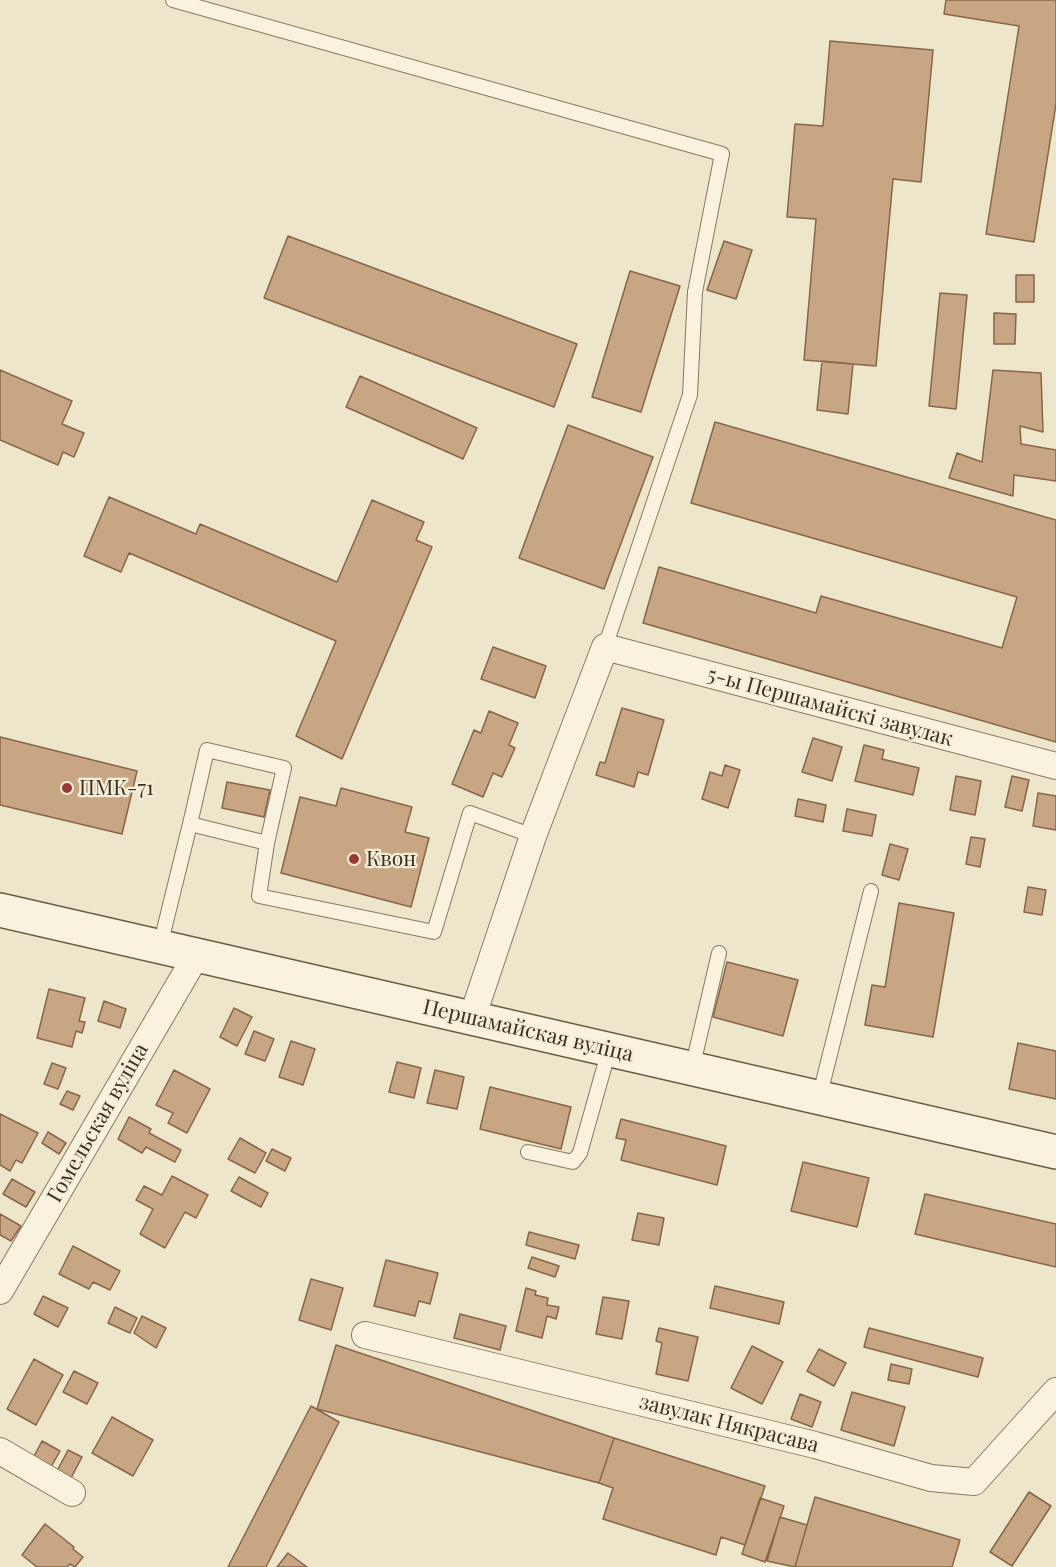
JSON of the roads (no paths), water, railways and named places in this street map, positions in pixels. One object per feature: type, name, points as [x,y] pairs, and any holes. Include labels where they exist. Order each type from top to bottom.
[{"type":"street","name":"5-ы Першамайскі завулак","points":[[605,647],[1056,766]]},
{"type":"street","points":[[472,1018],[533,836],[605,647]]},
{"type":"street","name":"Першамайская вуліца","points":[[0,910],[1056,1152]]},
{"type":"street","name":"Гомельская вуліца","points":[[0,1291],[196,956]]},
{"type":"street","name":"завулак Някрасава","points":[[365,1335],[815,1445],[932,1478],[974,1482],[1056,1391]]},
{"type":"street","points":[[0,1451],[72,1493]]},
{"type":"lane","points":[[173,0],[722,154],[695,292],[690,395],[605,647]]},
{"type":"lane","points":[[160,946],[207,750],[284,768],[267,843],[259,896],[434,932],[470,813],[533,836]]},
{"type":"lane","points":[[190,824],[267,843]]},
{"type":"lane","points":[[819,1098],[871,891]]},
{"type":"lane","points":[[692,1069],[719,952]]},
{"type":"lane","points":[[528,1152],[573,1162],[580,1154],[609,1050]]},
{"type":"place","name":"ПМК-71","points":[[67,788]]},
{"type":"place","name":"Квон","points":[[354,859]]}]
